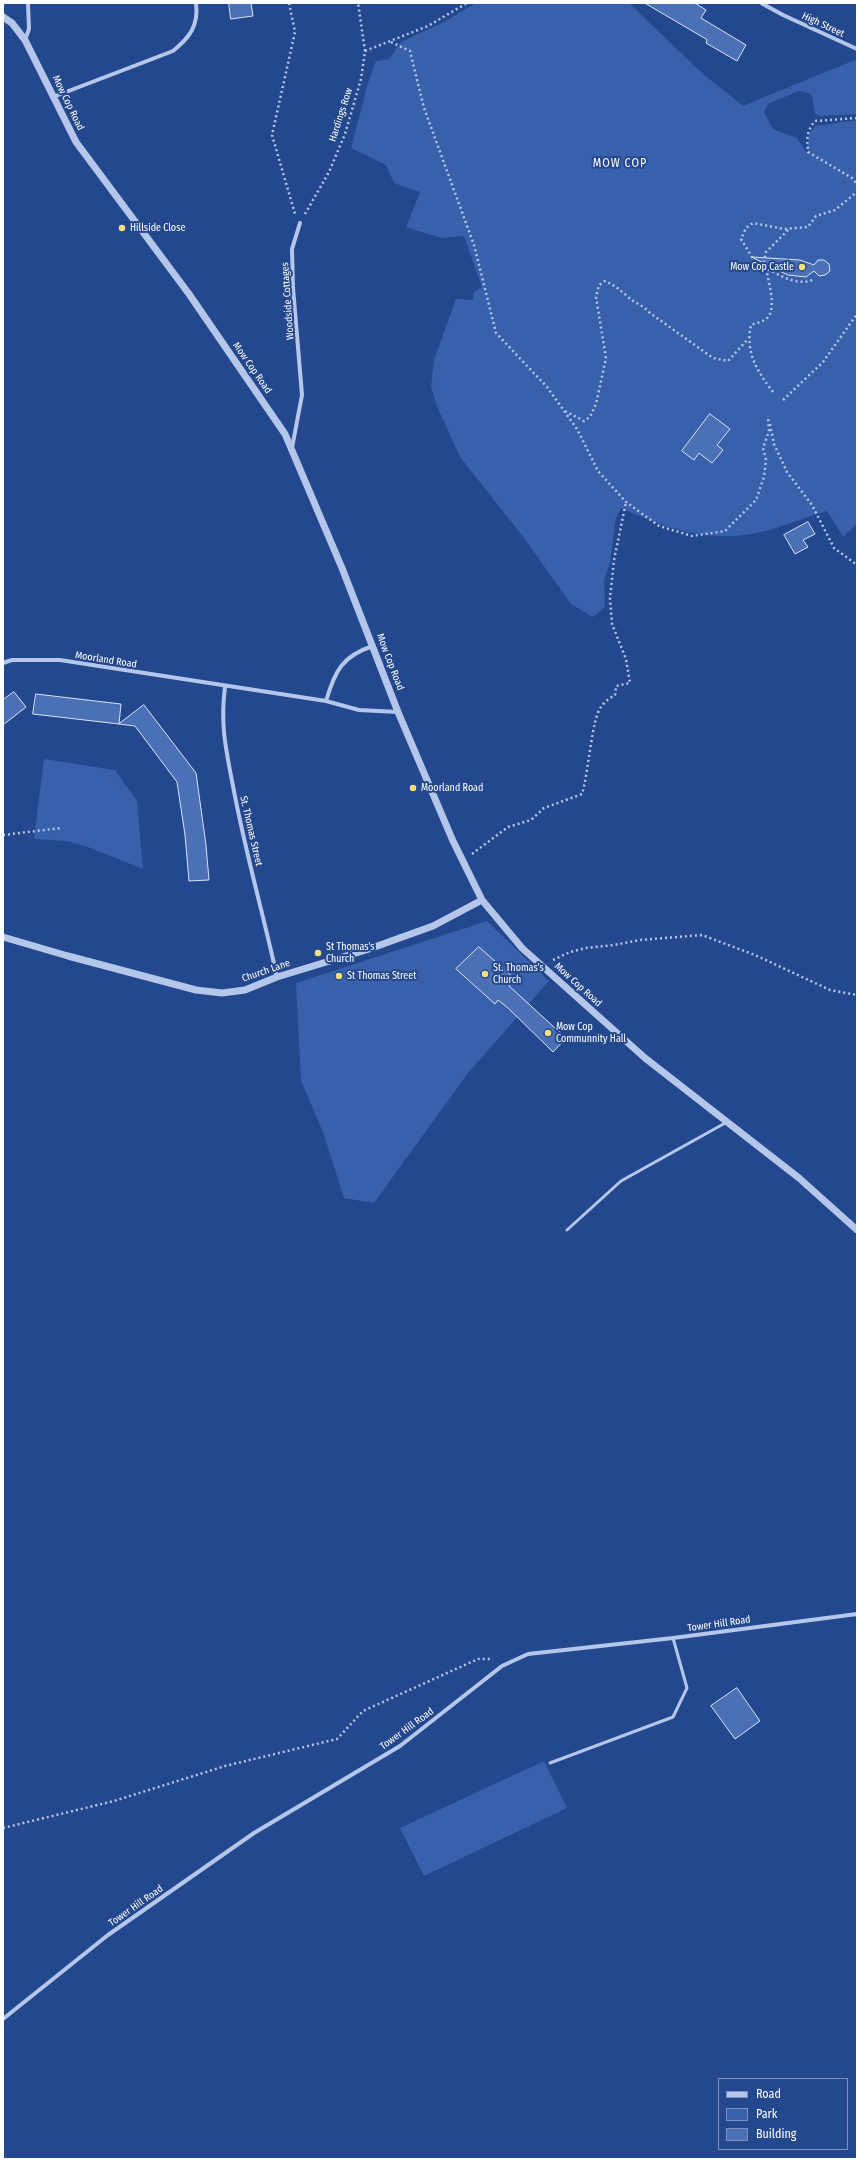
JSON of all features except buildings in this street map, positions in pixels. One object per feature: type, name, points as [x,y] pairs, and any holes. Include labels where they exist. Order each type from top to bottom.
[{"type":"street","points":[[25,40],[29,29],[28,3]]},
{"type":"street","points":[[53,97],[173,51],[189,37],[195,18],[196,3]]},
{"type":"street","name":"High Street","points":[[761,3],[783,15],[857,49]]},
{"type":"street","name":"Mow Cop Road","points":[[3,17],[12,23],[25,40],[76,142],[189,294],[285,434],[373,646],[398,712],[463,861],[482,900],[522,948],[645,1058],[799,1178],[857,1230]]},
{"type":"street","name":"Woodside Cottages","points":[[292,450],[302,395],[292,288],[292,250],[300,223]]},
{"type":"street","points":[[326,701],[336,673],[346,659],[356,651],[373,646]]},
{"type":"street","name":"Moorland Road","points":[[3,663],[12,660],[60,660],[225,687],[326,701],[359,710],[398,712]]},
{"type":"street","name":"St. Thomas Street","points":[[225,687],[222,712],[227,756],[241,829],[277,977]]},
{"type":"street","name":"Church Lane","points":[[3,937],[196,990],[222,993],[245,990],[277,977],[369,949],[433,926],[482,900]]},
{"type":"street","name":"Tower Hill Road","points":[[3,2020],[108,1935],[254,1833],[400,1746],[502,1666],[528,1654],[673,1638],[857,1614]]},
{"type":"lane","points":[[567,1230],[621,1181],[727,1122]]},
{"type":"lane","points":[[550,1763],[673,1717],[687,1688],[673,1638]]},
{"type":"path","points":[[289,3],[295,32],[272,135],[300,223]]},
{"type":"path","name":"Hardings Row","points":[[300,223],[329,172],[345,134],[361,79],[365,51],[358,3]]},
{"type":"path","points":[[365,51],[391,42],[428,26],[467,3]]},
{"type":"path","points":[[391,42],[410,51],[424,108],[474,245],[496,333],[547,387],[577,429],[598,471],[626,502],[659,526],[692,536],[725,531],[756,500],[764,477],[766,460],[763,448],[769,431],[768,416],[774,444],[788,472],[812,504],[834,548],[857,565]]},
{"type":"path","points":[[857,118],[815,122],[808,130],[808,152],[852,178],[857,184]]},
{"type":"path","points":[[815,279],[807,283],[785,278],[755,262],[741,238],[746,228],[754,223],[789,229],[808,227],[820,214],[835,210],[857,192]]},
{"type":"path","points":[[773,392],[760,374],[751,353],[748,339],[751,325],[766,318],[773,306],[764,261],[766,252],[789,229]]},
{"type":"path","points":[[563,410],[584,421],[590,417],[596,404],[606,358],[596,297],[598,285],[605,281],[621,289],[627,296],[644,306],[650,314],[713,358],[728,361],[748,339]]},
{"type":"path","points":[[783,400],[827,357],[857,314]]},
{"type":"path","points":[[463,861],[508,827],[531,820],[544,808],[582,794],[587,779],[591,744],[600,707],[615,695],[616,686],[630,683],[626,659],[612,624],[610,598],[614,560],[626,502]]},
{"type":"path","points":[[3,834],[61,828]]},
{"type":"path","points":[[542,966],[564,954],[586,948],[640,940],[702,935],[755,955],[830,990],[857,995]]},
{"type":"path","points":[[3,1828],[114,1801],[225,1766],[337,1739],[363,1711],[478,1659],[491,1658],[502,1666]]},
{"type":"green space","points":[[476,3],[629,3],[703,74],[743,106],[857,59],[857,114],[821,116],[815,114],[811,94],[799,91],[768,104],[764,112],[773,129],[797,138],[807,153],[809,134],[815,126],[857,120],[857,524],[843,537],[827,511],[760,532],[733,536],[716,536],[668,527],[621,508],[616,518],[610,562],[604,581],[605,607],[593,617],[571,604],[524,538],[460,457],[437,406],[431,387],[434,360],[456,299],[473,300],[474,292],[482,287],[464,236],[441,238],[406,227],[420,192],[394,183],[386,165],[351,148],[368,83],[376,61],[389,59],[401,42],[444,22]]},
{"type":"green space","points":[[44,759],[115,770],[137,801],[143,869],[88,847],[67,841],[34,839]]},
{"type":"green space","points":[[487,921],[549,981],[468,1073],[374,1203],[344,1198],[323,1132],[301,1081],[296,983]]},
{"type":"green space","points":[[544,1761],[567,1808],[424,1876],[400,1828]]},
{"type":"place","name":"Hillside Close","points":[[122,228]]},
{"type":"place","name":"Mow Cop Castle","points":[[802,267]]},
{"type":"place","name":"Moorland Road","points":[[413,788]]},
{"type":"place","name":"St Thomas's Church","points":[[318,953]]},
{"type":"place","name":"St. Thomas's Church","points":[[485,974]]},
{"type":"place","name":"St Thomas Street","points":[[339,976]]},
{"type":"place","name":"Mow Cop Communnity Hall","points":[[548,1033]]},
{"type":"district","name":"MOW COP","points":[[620,164]]}]
